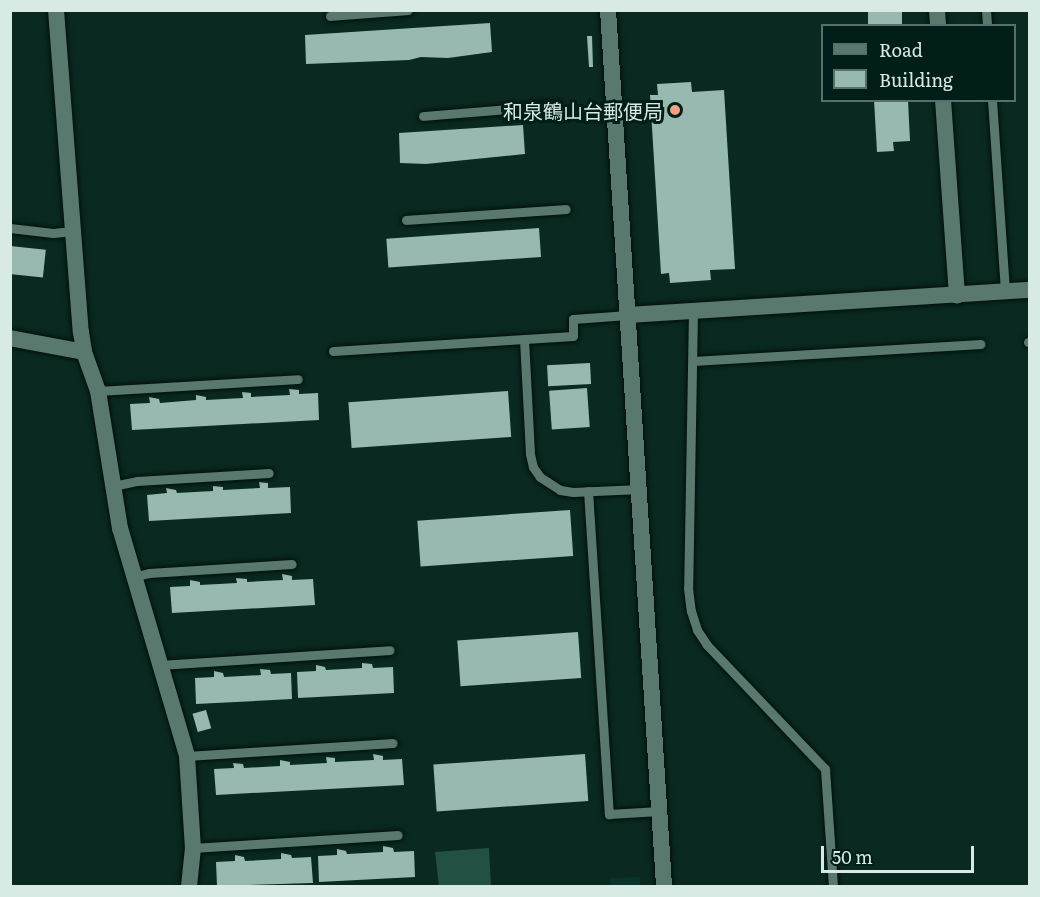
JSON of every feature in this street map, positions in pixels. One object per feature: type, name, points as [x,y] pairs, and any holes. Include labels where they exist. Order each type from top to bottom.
[{"type":"street","points":[[56,10],[84,352],[98,391],[120,528],[187,756],[193,848],[189,886]]},
{"type":"street","points":[[608,10],[664,886]]},
{"type":"street","points":[[943,102],[957,295]]},
{"type":"street","points":[[628,315],[1029,290]]},
{"type":"street","points":[[10,338],[84,352]]},
{"type":"lane","points":[[330,16],[408,10]]},
{"type":"lane","points":[[992,102],[1005,292]]},
{"type":"lane","points":[[423,116],[556,105]]},
{"type":"lane","points":[[406,220],[566,209]]},
{"type":"lane","points":[[10,228],[53,233],[73,231]]},
{"type":"lane","points":[[693,311],[688,588],[691,611],[697,630],[707,645],[825,769],[833,886]]},
{"type":"lane","points":[[333,351],[573,336],[573,319],[628,315]]},
{"type":"lane","points":[[524,339],[530,454],[533,467],[540,477],[560,490],[640,489]]},
{"type":"lane","points":[[693,361],[980,344]]},
{"type":"lane","points":[[98,391],[298,378]]},
{"type":"lane","points":[[113,486],[138,481],[269,473]]},
{"type":"lane","points":[[588,491],[609,814],[659,811]]},
{"type":"lane","points":[[133,576],[292,564]]},
{"type":"lane","points":[[160,665],[390,650]]},
{"type":"lane","points":[[187,756],[393,743]]},
{"type":"lane","points":[[193,848],[398,835]]},
{"type":"shaded area","points":[[640,877],[640,886],[611,886],[610,878]]},
{"type":"green space","points":[[489,848],[491,886],[439,886],[435,852]]},
{"type":"building","points":[[868,10],[902,10],[902,24],[868,24]]},
{"type":"building","points":[[490,23],[492,52],[448,58],[421,57],[409,60],[306,64],[305,35]]},
{"type":"building","points":[[587,36],[592,36],[593,67],[589,67]]},
{"type":"building","points":[[691,82],[692,92],[724,90],[735,269],[710,270],[711,280],[670,283],[669,273],[661,274],[650,95],[658,95],[657,84]]},
{"type":"building","points":[[874,102],[908,102],[910,141],[893,142],[894,151],[877,152]]},
{"type":"building","points":[[523,125],[525,154],[426,164],[400,163],[399,133]]},
{"type":"building","points":[[539,228],[541,257],[388,268],[386,239]]},
{"type":"building","points":[[10,246],[46,250],[43,278],[10,274]]},
{"type":"building","points":[[590,363],[591,384],[548,386],[547,365]]},
{"type":"building","points":[[587,388],[590,427],[552,430],[549,391]]},
{"type":"building","points":[[289,389],[299,390],[299,394],[318,393],[319,420],[132,430],[130,404],[150,403],[149,397],[159,399],[160,403],[196,400],[196,395],[206,397],[206,400],[243,398],[242,392],[251,393],[251,397],[290,395]]},
{"type":"building","points":[[508,391],[511,437],[352,448],[348,402]]},
{"type":"building","points":[[259,482],[268,483],[268,488],[290,487],[291,513],[149,521],[147,495],[167,493],[166,488],[176,490],[177,493],[213,491],[213,486],[223,487],[223,490],[260,488]]},
{"type":"building","points":[[570,510],[573,556],[421,567],[417,521]]},
{"type":"building","points":[[282,574],[292,576],[292,580],[313,579],[315,605],[172,613],[170,587],[190,586],[190,580],[200,582],[200,585],[237,583],[236,578],[247,579],[247,582],[283,580]]},
{"type":"building","points":[[578,632],[581,678],[461,686],[457,640]]},
{"type":"building","points":[[362,663],[372,664],[373,668],[393,667],[394,693],[298,698],[297,672],[316,671],[316,665],[325,667],[326,670],[362,668]]},
{"type":"building","points":[[260,669],[270,670],[271,674],[291,673],[292,699],[196,704],[195,678],[214,677],[214,671],[223,673],[224,677],[261,675]]},
{"type":"building","points":[[206,710],[211,728],[198,732],[193,714]]},
{"type":"building","points":[[373,754],[383,756],[383,760],[402,759],[404,785],[216,795],[214,769],[234,768],[233,763],[243,764],[244,768],[280,766],[280,760],[290,762],[290,765],[327,763],[326,757],[335,758],[335,762],[374,760]]},
{"type":"building","points":[[585,754],[588,801],[437,811],[433,765]]},
{"type":"building","points":[[383,846],[393,848],[394,852],[414,851],[415,877],[319,882],[318,856],[337,855],[337,849],[346,851],[347,854],[383,852]]},
{"type":"building","points":[[281,853],[291,855],[292,858],[311,857],[313,883],[217,886],[216,862],[235,861],[235,855],[244,857],[245,861],[281,859]]},
{"type":"place","name":"和泉鶴山台郵便局","points":[[675,110]]}]
